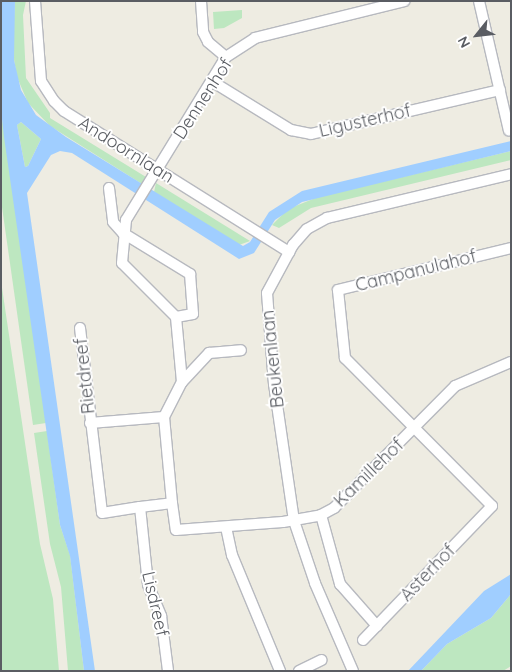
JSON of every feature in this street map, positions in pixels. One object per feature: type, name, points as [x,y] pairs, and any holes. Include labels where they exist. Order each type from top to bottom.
[{"type":"street","name":"Andoornlaan","points":[[35,1],[41,81],[54,101],[64,111],[289,252]]},
{"type":"street","points":[[201,1],[206,37],[226,57]]},
{"type":"street","name":"Dennenhof","points":[[123,233],[126,220],[213,82],[226,57],[255,38],[404,1]]},
{"type":"street","points":[[479,1],[510,131]]},
{"type":"street","name":"Ligusterhof","points":[[213,82],[291,130],[311,134],[500,90]]},
{"type":"street","name":"Beukenlaan","points":[[353,671],[315,583],[294,521],[266,314],[267,293],[272,279],[307,228],[327,218],[511,174]]},
{"type":"street","points":[[109,188],[114,222],[123,233],[190,274],[193,314],[176,316]]},
{"type":"street","points":[[123,233],[122,263],[176,316],[182,382]]},
{"type":"street","name":"Campanulahof","points":[[414,430],[345,358],[338,290],[511,248]]},
{"type":"street","name":"Rietdreef","points":[[80,328],[102,512],[140,508]]},
{"type":"street","points":[[241,350],[209,353],[182,382],[164,416],[176,530],[294,521]]},
{"type":"street","name":"Kamillehof","points":[[294,521],[321,515],[334,508],[414,430],[455,386],[511,362]]},
{"type":"street","name":"Rietdreef","points":[[90,423],[164,416]]},
{"type":"street","name":"Asterhof","points":[[363,640],[492,506],[414,430]]},
{"type":"street","points":[[140,508],[172,503]]},
{"type":"street","name":"Lisdreef","points":[[140,508],[148,585],[161,616],[168,671]]},
{"type":"street","points":[[321,515],[340,584],[377,626]]},
{"type":"street","points":[[226,527],[232,555],[280,671]]},
{"type":"street","points":[[299,671],[322,660]]},
{"type":"green space","points":[[15,1],[26,1],[23,15],[26,78],[50,113],[50,118],[146,177],[142,184],[50,126],[28,103],[17,77],[12,48]]},
{"type":"green space","points":[[242,10],[242,18],[224,28],[214,29],[213,12]]},
{"type":"green space","points":[[1,110],[46,423],[33,425],[1,200]]},
{"type":"green space","points":[[21,122],[41,139],[28,166],[25,167],[17,125]]},
{"type":"green space","points":[[511,151],[511,160],[311,208],[279,228],[272,225],[288,209],[318,197]]},
{"type":"green space","points":[[156,183],[250,241],[239,245],[154,192]]},
{"type":"green space","points":[[1,281],[40,544],[53,599],[59,671],[1,671]]},
{"type":"green space","points":[[47,431],[60,525],[70,555],[84,671],[68,671],[61,587],[50,544],[34,433]]},
{"type":"green space","points":[[511,594],[511,666],[503,671],[421,671],[447,644],[491,618]]},
{"type":"water","points":[[1,1],[15,1],[14,60],[21,90],[36,115],[66,137],[243,246],[250,242],[269,212],[302,191],[511,141],[511,151],[302,202],[275,220],[254,253],[239,259],[72,153],[60,151],[51,155],[27,193],[95,671],[84,671],[70,556],[60,525],[1,110]],"holes":[[[21,122],[41,139],[28,166],[25,167],[17,125]]]},
{"type":"water","points":[[511,574],[511,594],[491,618],[447,644],[421,671],[408,671],[484,591]]}]
